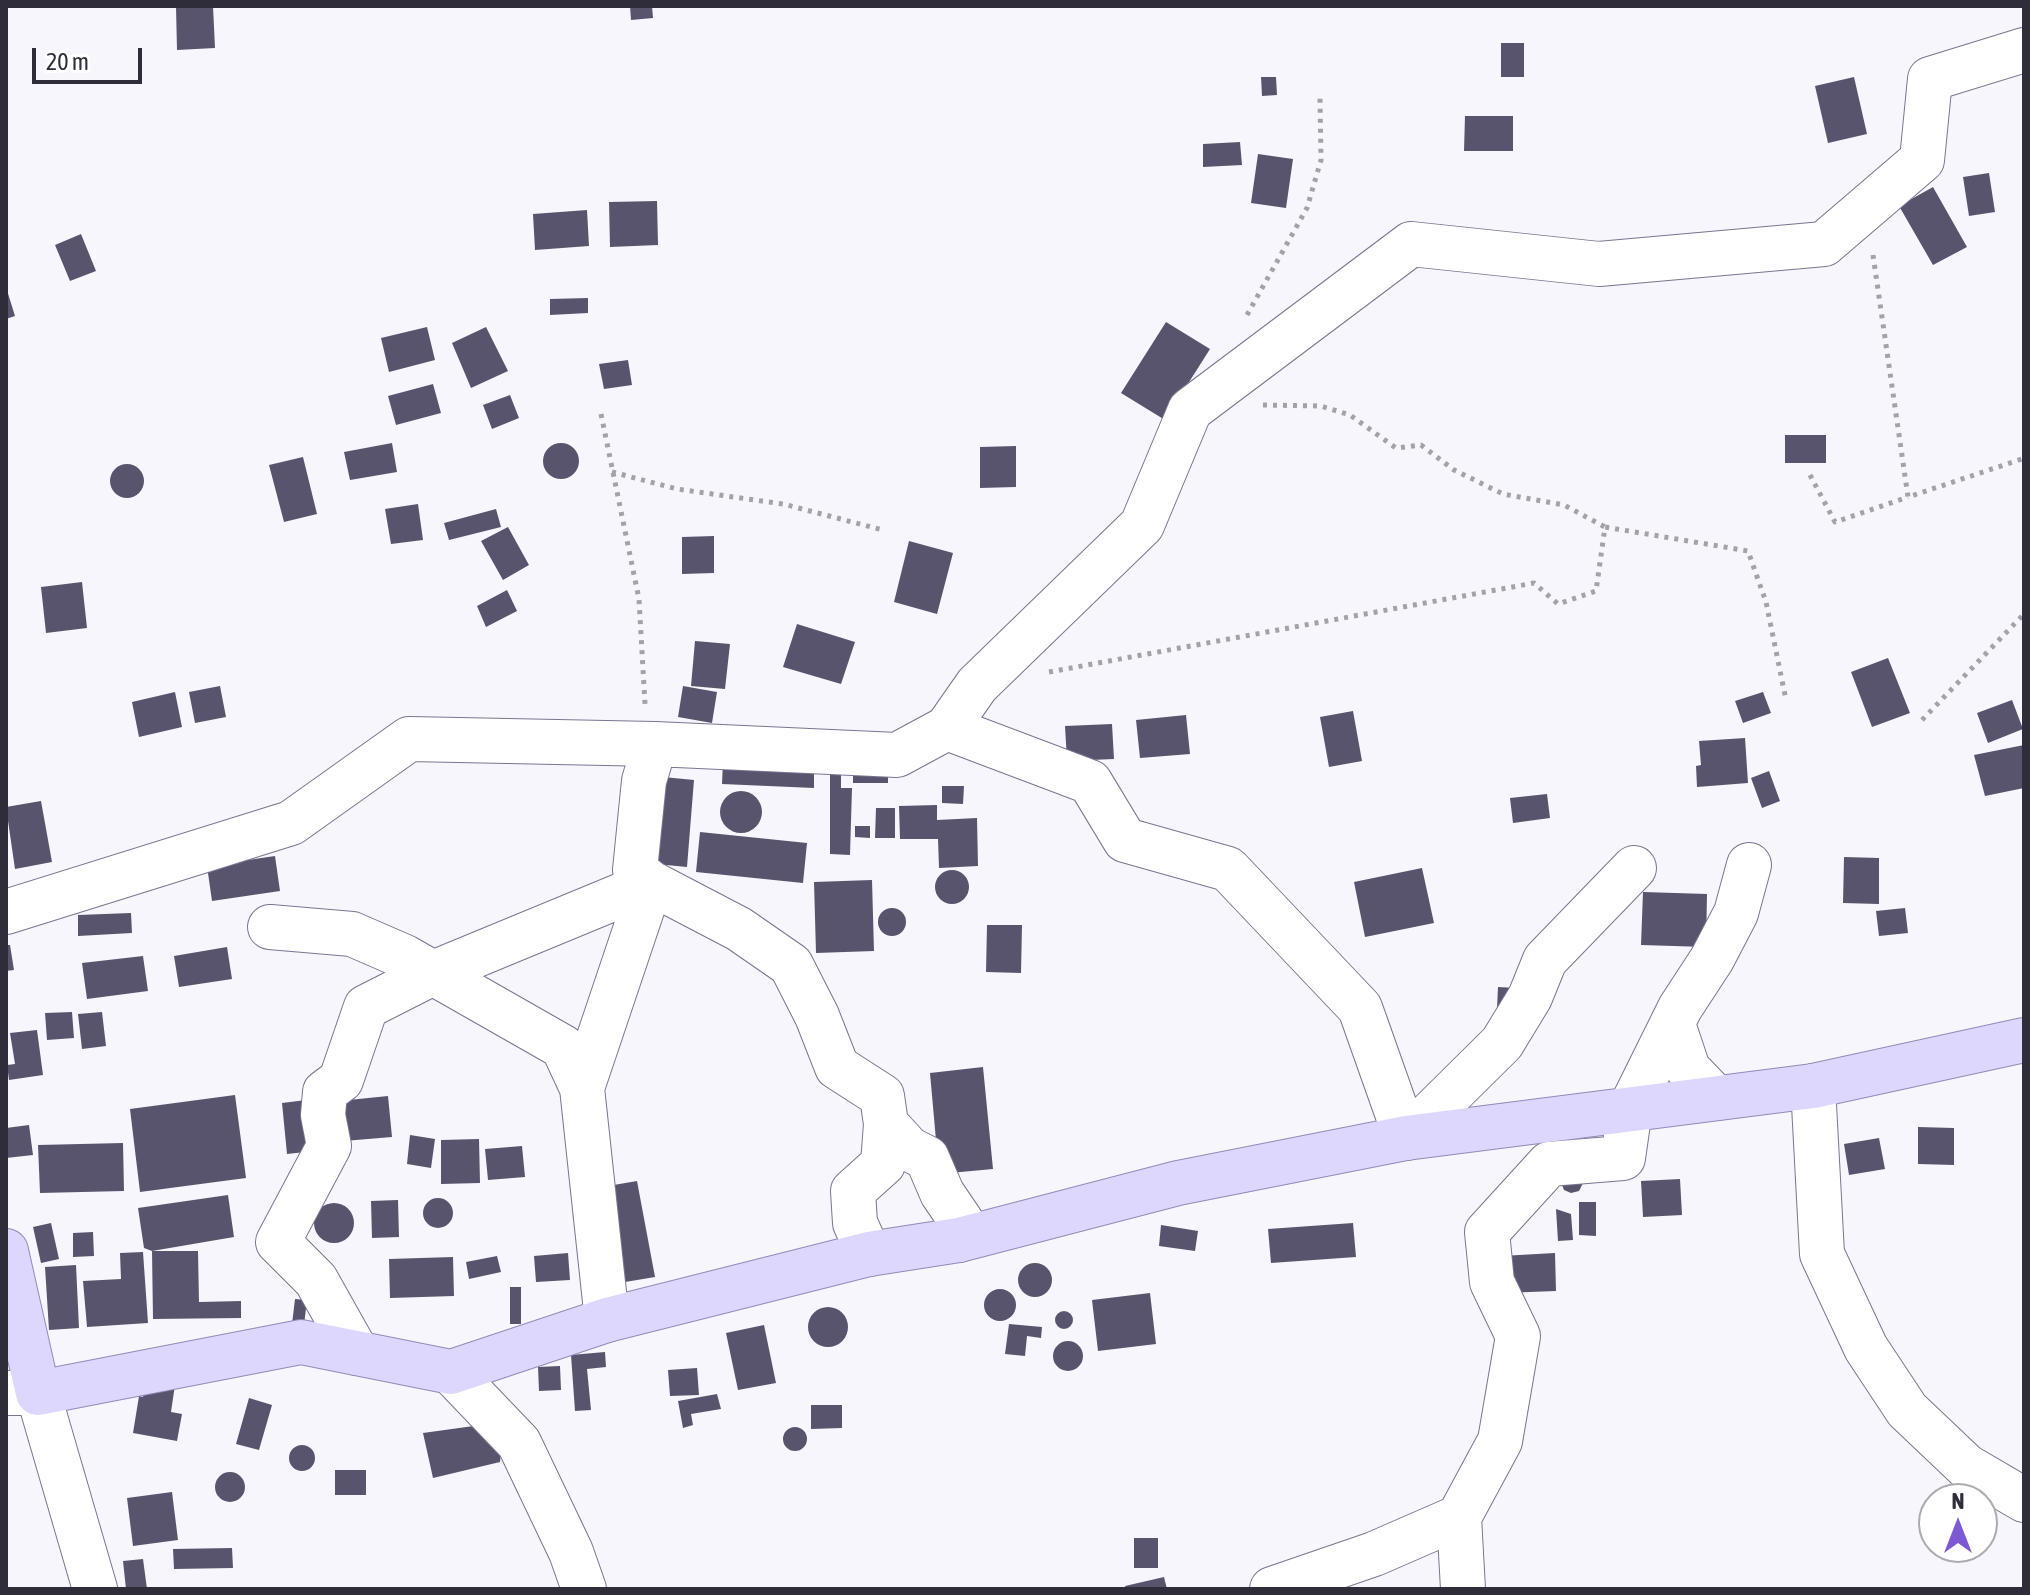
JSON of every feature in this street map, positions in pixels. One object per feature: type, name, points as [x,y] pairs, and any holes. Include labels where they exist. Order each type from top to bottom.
[{"type":"main road","points":[[6,1251],[22,1393],[301,1342],[451,1372],[607,1320],[869,1254],[959,1240],[1178,1183],[1406,1138],[1813,1086],[2024,1040]]},
{"type":"street","points":[[6,912],[291,823],[409,739],[897,755],[947,728],[977,685],[1142,525],[1190,410],[1248,390],[1411,244],[1599,264],[1824,244],[1922,160],[1930,79],[2024,50]]},
{"type":"street","points":[[947,728],[1090,782],[1125,840],[1228,869],[1360,1008],[1406,1138],[1502,1043],[1530,997],[1545,960],[1634,868]]},
{"type":"street","points":[[651,745],[635,870],[651,883],[739,929],[791,965],[817,1016],[837,1067],[882,1096],[886,1124],[883,1164],[853,1191],[855,1223],[869,1254]]},
{"type":"street","points":[[1463,1589],[1459,1517],[1500,1441],[1518,1336],[1492,1282],[1487,1232],[1549,1164],[1623,1158],[1630,1109],[1673,1024],[1736,913],[1749,865]]},
{"type":"street","points":[[357,1353],[316,1280],[278,1242],[329,1146],[323,1115],[325,1092],[341,1080],[366,1007],[433,973],[651,883]]},
{"type":"street","points":[[582,1088],[651,883]]},
{"type":"street","points":[[270,927],[352,934],[405,957],[563,1047],[582,1088],[607,1320]]},
{"type":"street","points":[[1673,1024],[1688,1069],[1716,1098]]},
{"type":"street","points":[[1813,1086],[1822,1254],[1866,1348],[1907,1410],[1966,1466],[2024,1500]]},
{"type":"street","points":[[886,1124],[909,1149],[927,1158],[942,1193],[961,1221],[959,1240]]},
{"type":"street","points":[[451,1372],[519,1443],[571,1552],[584,1589]]},
{"type":"street","points":[[22,1393],[95,1589]]},
{"type":"street","points":[[1272,1589],[1374,1554],[1459,1517]]},
{"type":"path","points":[[1320,98],[1321,160],[1307,208],[1244,320],[1248,390],[1350,415],[1396,448],[1421,445],[1454,470],[1503,494],[1564,505],[1605,527],[1748,551],[1766,602],[1786,700]]},
{"type":"path","points":[[1866,209],[1908,497]]},
{"type":"path","points":[[601,414],[639,599],[651,745]]},
{"type":"path","points":[[1810,475],[1835,522],[2022,459],[2024,461]]},
{"type":"path","points":[[612,472],[677,489],[783,504],[883,530]]},
{"type":"path","points":[[1039,674],[1534,583],[1558,604],[1596,591],[1605,527]]},
{"type":"path","points":[[1922,720],[2024,614]]},
{"type":"building","points":[[213,6],[215,48],[177,50],[176,7]]},
{"type":"building","points":[[630,6],[652,6],[653,18],[631,20]]},
{"type":"building","points":[[1501,43],[1524,43],[1524,77],[1501,77]]},
{"type":"building","points":[[1261,77],[1276,77],[1277,95],[1262,96]]},
{"type":"building","points":[[1854,77],[1867,134],[1828,143],[1815,86]]},
{"type":"building","points":[[1465,116],[1513,116],[1513,151],[1464,151]]},
{"type":"building","points":[[1240,142],[1242,165],[1203,167],[1203,144]]},
{"type":"building","points":[[1258,154],[1293,159],[1286,208],[1251,203]]},
{"type":"building","points":[[1989,173],[1995,212],[1969,216],[1963,177]]},
{"type":"building","points":[[1933,187],[1967,247],[1933,265],[1899,206]]},
{"type":"building","points":[[657,201],[658,245],[610,247],[609,202]]},
{"type":"building","points":[[587,210],[589,246],[535,250],[533,214]]},
{"type":"building","points":[[81,234],[96,271],[70,281],[55,245]]},
{"type":"building","points":[[6,287],[15,316],[6,319]]},
{"type":"building","points":[[588,298],[588,313],[550,315],[550,299]]},
{"type":"building","points":[[1166,322],[1210,349],[1165,420],[1121,393]]},
{"type":"building","points":[[427,327],[435,360],[389,372],[381,338]]},
{"type":"building","points":[[486,327],[508,371],[471,388],[452,343]]},
{"type":"building","points":[[628,360],[632,385],[604,389],[599,364]]},
{"type":"building","points":[[433,384],[441,413],[396,425],[388,396]]},
{"type":"building","points":[[510,395],[519,418],[492,429],[483,405]]},
{"type":"building","points":[[1785,435],[1826,435],[1826,463],[1785,463]]},
{"type":"building","points":[[392,443],[397,472],[350,480],[344,452]]},
{"type":"building","points":[[561,443],[574,448],[579,461],[574,474],[561,479],[548,474],[543,461],[548,448]]},
{"type":"building","points":[[1016,446],[1016,487],[980,488],[980,447]]},
{"type":"building","points":[[303,457],[317,514],[284,522],[269,465]]},
{"type":"building","points":[[127,464],[139,469],[144,481],[139,493],[127,498],[115,493],[110,481],[115,469]]},
{"type":"building","points":[[418,504],[423,540],[391,544],[385,509]]},
{"type":"building","points":[[496,509],[501,527],[449,540],[444,523]]},
{"type":"building","points":[[508,527],[529,565],[503,580],[481,541]]},
{"type":"building","points":[[714,536],[714,573],[682,574],[682,537]]},
{"type":"building","points":[[909,541],[953,553],[937,614],[894,602]]},
{"type":"building","points":[[82,582],[87,628],[46,633],[41,587]]},
{"type":"building","points":[[507,590],[517,611],[486,627],[477,606]]},
{"type":"building","points":[[797,624],[855,642],[841,684],[783,667]]},
{"type":"building","points":[[695,641],[730,644],[725,689],[691,686]]},
{"type":"building","points":[[1888,658],[1910,713],[1872,727],[1851,672]]},
{"type":"building","points":[[220,686],[226,717],[195,723],[189,692]]},
{"type":"building","points":[[683,686],[717,692],[712,723],[678,717]]},
{"type":"building","points":[[175,692],[182,727],[139,737],[132,702]]},
{"type":"building","points":[[1763,692],[1771,713],[1743,723],[1735,701]]},
{"type":"building","points":[[2012,700],[2023,729],[1988,743],[1977,713]]},
{"type":"building","points":[[1353,711],[1362,761],[1329,767],[1320,717]]},
{"type":"building","points":[[1186,715],[1190,754],[1140,758],[1136,720]]},
{"type":"building","points":[[1112,724],[1114,759],[1067,761],[1065,726]]},
{"type":"building","points":[[1745,738],[1748,783],[1697,787],[1696,766],[1701,765],[1699,741]]},
{"type":"building","points":[[2024,745],[2024,788],[1985,796],[1974,755]]},
{"type":"building","points":[[888,757],[888,783],[853,783],[853,771]]},
{"type":"building","points":[[723,761],[814,766],[814,788],[722,784]]},
{"type":"building","points":[[1769,771],[1780,801],[1762,808],[1751,778]]},
{"type":"building","points":[[830,772],[841,772],[841,788],[852,788],[850,855],[830,854]]},
{"type":"building","points":[[653,776],[694,780],[687,867],[646,863]]},
{"type":"building","points":[[942,786],[964,786],[963,804],[942,803]]},
{"type":"building","points":[[741,791],[756,797],[762,812],[756,827],[741,833],[726,827],[720,812],[726,797]]},
{"type":"building","points":[[1547,794],[1550,818],[1513,823],[1510,798]]},
{"type":"building","points":[[41,801],[52,862],[15,869],[6,807]]},
{"type":"building","points":[[937,805],[937,820],[977,818],[978,866],[939,868],[938,839],[900,839],[899,806]]},
{"type":"building","points":[[876,808],[895,808],[895,838],[875,838]]},
{"type":"building","points":[[855,826],[870,826],[870,838],[855,837]]},
{"type":"building","points":[[700,832],[807,843],[803,883],[696,872]]},
{"type":"building","points":[[275,856],[280,891],[212,901],[207,866]]},
{"type":"building","points":[[1844,857],[1879,858],[1879,904],[1843,903]]},
{"type":"building","points":[[1422,868],[1434,923],[1365,937],[1354,882]]},
{"type":"building","points":[[952,870],[964,875],[969,887],[964,899],[952,904],[940,899],[935,887],[940,875]]},
{"type":"building","points":[[872,880],[874,951],[816,953],[814,882]]},
{"type":"building","points":[[1643,892],[1707,894],[1706,947],[1641,945]]},
{"type":"building","points":[[892,908],[902,912],[906,922],[902,932],[892,936],[882,932],[878,922],[882,912]]},
{"type":"building","points":[[1905,908],[1908,933],[1879,936],[1876,911]]},
{"type":"building","points":[[131,913],[132,933],[78,936],[78,915]]},
{"type":"building","points":[[987,925],[1022,925],[1021,973],[986,972]]},
{"type":"building","points":[[6,945],[10,945],[14,970],[6,971]]},
{"type":"building","points":[[227,947],[232,979],[179,987],[174,956]]},
{"type":"building","points":[[143,956],[148,991],[87,999],[82,963]]},
{"type":"building","points":[[1498,987],[1516,988],[1497,1009]]},
{"type":"building","points":[[72,1012],[74,1038],[47,1040],[45,1013]]},
{"type":"building","points":[[102,1012],[106,1046],[82,1049],[78,1014]]},
{"type":"building","points":[[37,1030],[43,1075],[9,1080],[7,1065],[15,1064],[10,1033]]},
{"type":"building","points":[[983,1067],[993,1169],[939,1174],[930,1073]]},
{"type":"building","points":[[235,1095],[246,1178],[140,1192],[130,1109]]},
{"type":"building","points":[[388,1096],[392,1137],[332,1142],[329,1102]]},
{"type":"building","points":[[306,1100],[324,1150],[287,1154],[282,1103]]},
{"type":"building","points":[[29,1125],[33,1155],[6,1158],[6,1128]]},
{"type":"building","points":[[1918,1127],[1954,1128],[1954,1165],[1918,1164]]},
{"type":"building","points":[[410,1135],[435,1139],[431,1168],[407,1164]]},
{"type":"building","points":[[1879,1138],[1885,1169],[1849,1175],[1844,1144]]},
{"type":"building","points":[[479,1139],[480,1183],[441,1184],[441,1140]]},
{"type":"building","points":[[123,1143],[124,1191],[40,1193],[38,1145]]},
{"type":"building","points":[[522,1146],[525,1177],[488,1180],[485,1149]]},
{"type":"building","points":[[1680,1179],[1682,1215],[1643,1217],[1641,1181]]},
{"type":"building","points":[[1560,1180],[1584,1181],[1579,1191],[1571,1193],[1564,1190]]},
{"type":"building","points":[[637,1181],[655,1277],[625,1282],[608,1186]]},
{"type":"building","points":[[228,1195],[234,1237],[152,1251],[144,1248],[138,1208]]},
{"type":"building","points":[[438,1198],[444,1199],[452,1207],[452,1219],[444,1227],[438,1228],[432,1227],[424,1219],[423,1213],[424,1207],[432,1199]]},
{"type":"building","points":[[398,1200],[399,1237],[372,1238],[371,1201]]},
{"type":"building","points":[[1579,1202],[1596,1202],[1596,1236],[1579,1235]]},
{"type":"building","points":[[334,1203],[348,1209],[354,1223],[348,1237],[334,1243],[320,1237],[314,1223],[320,1209]]},
{"type":"building","points":[[1556,1209],[1571,1214],[1573,1240],[1558,1241]]},
{"type":"building","points":[[51,1223],[59,1259],[41,1263],[33,1227]]},
{"type":"building","points":[[1353,1223],[1356,1257],[1271,1263],[1268,1229]]},
{"type":"building","points":[[1161,1225],[1198,1231],[1195,1251],[1159,1246]]},
{"type":"building","points":[[93,1232],[94,1256],[73,1257],[73,1233]]},
{"type":"building","points":[[152,1251],[198,1251],[199,1302],[241,1301],[241,1318],[153,1319]]},
{"type":"building","points":[[143,1252],[148,1323],[87,1327],[83,1281],[121,1279],[120,1253]]},
{"type":"building","points":[[568,1253],[570,1280],[536,1282],[534,1256]]},
{"type":"building","points":[[1555,1253],[1556,1291],[1503,1293],[1501,1256]]},
{"type":"building","points":[[497,1256],[501,1272],[469,1279],[466,1262]]},
{"type":"building","points":[[453,1257],[454,1296],[390,1298],[389,1259]]},
{"type":"building","points":[[1035,1263],[1047,1268],[1052,1280],[1047,1292],[1035,1297],[1023,1292],[1018,1280],[1023,1268]]},
{"type":"building","points":[[76,1265],[79,1328],[49,1330],[45,1267]]},
{"type":"building","points":[[510,1287],[521,1287],[521,1324],[510,1324]]},
{"type":"building","points":[[1000,1289],[1011,1294],[1016,1305],[1011,1316],[1000,1321],[989,1316],[984,1305],[989,1294]]},
{"type":"building","points":[[1150,1293],[1156,1344],[1098,1351],[1092,1300]]},
{"type":"building","points":[[295,1299],[307,1300],[304,1325],[292,1324]]},
{"type":"building","points":[[828,1307],[842,1313],[848,1327],[842,1341],[828,1347],[814,1341],[808,1327],[814,1313]]},
{"type":"building","points":[[1064,1311],[1073,1320],[1064,1329],[1055,1320]]},
{"type":"building","points":[[1009,1324],[1042,1327],[1041,1338],[1027,1336],[1025,1356],[1005,1354]]},
{"type":"building","points":[[764,1325],[776,1383],[738,1390],[726,1333]]},
{"type":"building","points":[[1068,1341],[1079,1345],[1083,1356],[1079,1367],[1068,1371],[1057,1367],[1053,1356],[1057,1345]]},
{"type":"building","points":[[605,1352],[606,1367],[587,1369],[591,1410],[575,1411],[571,1355]]},
{"type":"building","points":[[560,1366],[561,1390],[539,1391],[538,1367]]},
{"type":"building","points":[[697,1368],[699,1395],[670,1396],[668,1370]]},
{"type":"building","points":[[148,1373],[176,1378],[171,1412],[182,1414],[177,1441],[133,1433],[139,1396],[143,1397]]},
{"type":"building","points":[[717,1394],[721,1409],[691,1414],[693,1425],[683,1428],[678,1401]]},
{"type":"building","points":[[249,1398],[272,1405],[259,1450],[236,1444]]},
{"type":"building","points":[[811,1405],[842,1405],[842,1428],[811,1429]]},
{"type":"building","points":[[488,1424],[502,1441],[500,1462],[433,1478],[423,1433]]},
{"type":"building","points":[[795,1427],[803,1431],[807,1439],[803,1447],[795,1451],[787,1447],[783,1439],[787,1431]]},
{"type":"building","points":[[302,1445],[312,1448],[315,1458],[312,1468],[302,1471],[292,1468],[289,1458],[292,1448]]},
{"type":"building","points":[[335,1470],[366,1470],[366,1495],[335,1495]]},
{"type":"building","points":[[230,1472],[236,1473],[244,1481],[244,1493],[236,1501],[230,1502],[224,1501],[216,1493],[215,1487],[216,1481],[224,1473]]},
{"type":"building","points":[[172,1492],[178,1540],[133,1546],[127,1498]]},
{"type":"building","points":[[1134,1538],[1158,1538],[1158,1568],[1134,1568]]},
{"type":"building","points":[[232,1548],[233,1568],[174,1569],[173,1549]]},
{"type":"building","points":[[143,1559],[147,1589],[126,1589],[123,1561]]},
{"type":"building","points":[[1164,1577],[1167,1589],[1126,1589],[1125,1586]]}]
